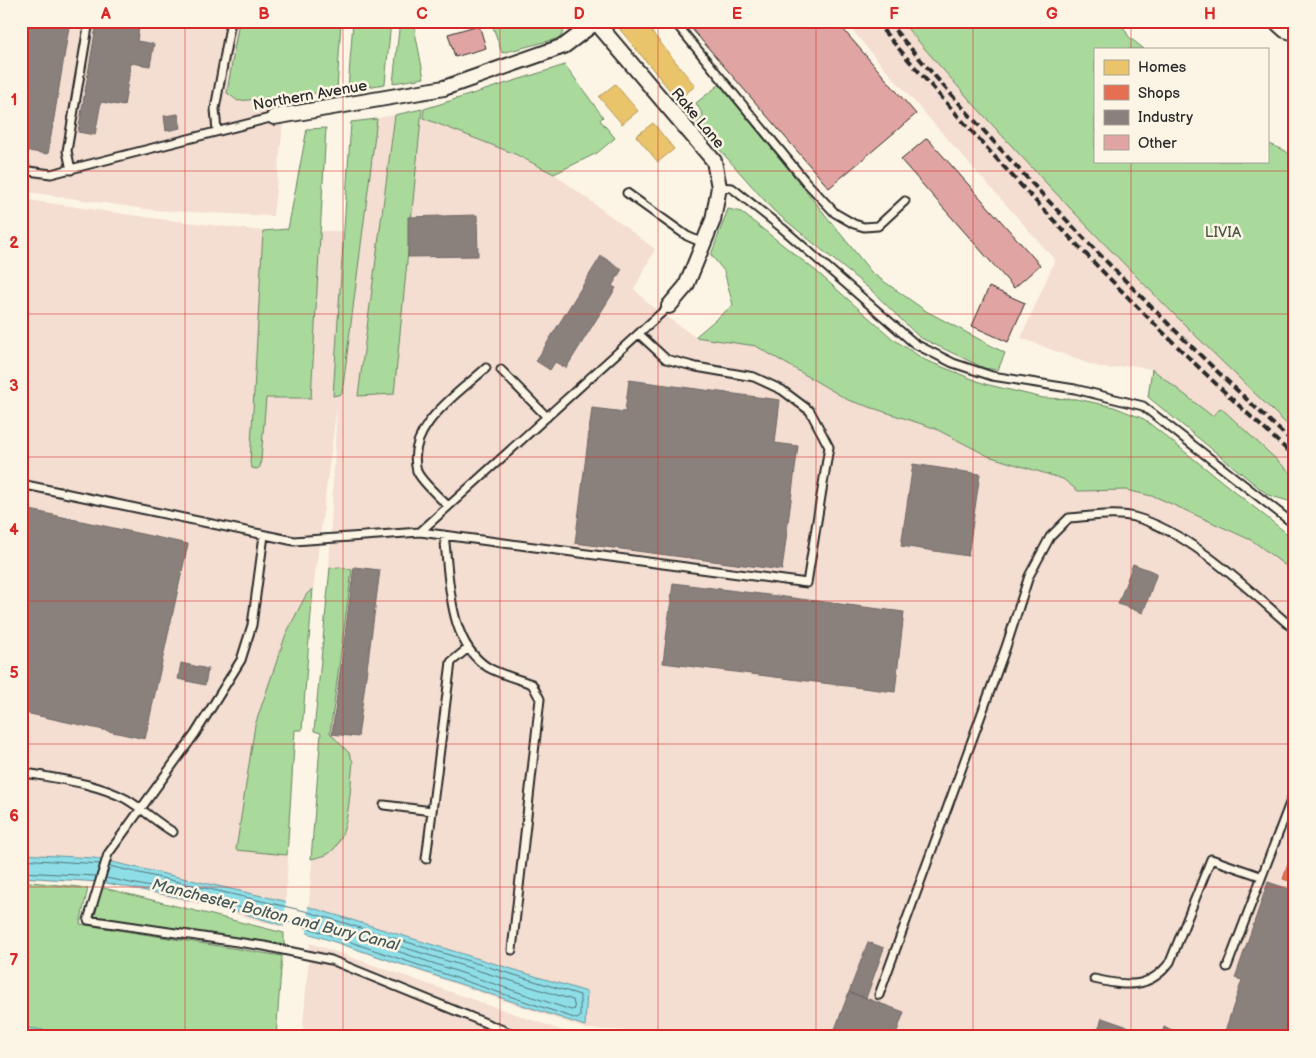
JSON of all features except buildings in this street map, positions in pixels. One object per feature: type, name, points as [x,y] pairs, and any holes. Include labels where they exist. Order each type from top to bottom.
[{"type":"street","points":[[1275,21],[1285,30],[1295,34]]},
{"type":"street","name":"Northern Avenue","points":[[274,117],[444,88],[564,46],[596,22]]},
{"type":"street","name":"Rake Lane","points":[[596,22],[714,161],[719,187],[713,220],[686,286],[669,306]]},
{"type":"lane","points":[[71,170],[67,151],[88,21]]},
{"type":"lane","points":[[217,131],[215,109],[231,21]]},
{"type":"lane","points":[[674,21],[806,182],[835,213],[854,224],[864,227],[878,226],[905,201]]},
{"type":"lane","name":"Northern Avenue","points":[[21,170],[50,174],[71,170],[274,117]]},
{"type":"lane","points":[[719,187],[732,188],[782,228],[916,344],[953,363],[992,376],[1075,389],[1143,406],[1295,525]]},
{"type":"lane","points":[[627,193],[687,236],[703,242]]},
{"type":"lane","points":[[420,532],[669,306]]},
{"type":"lane","points":[[21,484],[294,541],[420,532],[807,583],[829,447],[810,411],[782,390],[754,377],[696,367],[666,359],[639,334]]},
{"type":"lane","points":[[448,506],[418,473],[416,449],[425,425],[486,368]]},
{"type":"lane","points":[[501,370],[547,417]]},
{"type":"lane","points":[[879,995],[1006,647],[1029,576],[1050,536],[1069,518],[1132,516],[1155,524],[1198,550],[1228,572],[1295,630]]},
{"type":"lane","points":[[264,534],[252,625],[241,660],[196,734],[108,854],[88,920],[264,946],[331,960],[520,1037]]},
{"type":"lane","points":[[444,535],[456,623],[467,649],[489,668],[532,684],[540,699],[512,950]]},
{"type":"lane","points":[[426,859],[451,662],[467,649]]},
{"type":"lane","points":[[21,772],[100,788],[141,809],[159,824],[173,832]]},
{"type":"lane","points":[[1227,967],[1260,876],[1295,790]]},
{"type":"lane","points":[[384,805],[432,811]]},
{"type":"lane","points":[[1094,979],[1117,984],[1134,984],[1149,981],[1161,974],[1170,962],[1211,859],[1260,876]]},
{"type":"shaded area","points":[[21,21],[284,21],[282,135],[273,216],[153,210],[21,191]]},
{"type":"shaded area","points":[[845,21],[921,21],[1295,408],[1295,503],[1268,495],[1148,397],[1151,369],[1131,365],[1109,369],[1092,365],[1021,338],[1055,260]]},
{"type":"shaded area","points":[[395,115],[423,118],[515,154],[554,174],[655,249],[634,289],[650,305],[695,337],[756,346],[848,400],[934,428],[988,456],[1063,479],[1078,491],[1126,490],[1156,497],[1253,541],[1295,573],[1295,1037],[639,1037],[635,1031],[586,1029],[307,933],[321,732],[337,405],[295,729],[284,928],[211,907],[109,884],[21,878],[21,199],[152,218],[263,231],[354,231],[366,120]]},
{"type":"shaded area","points":[[310,943],[581,1037],[302,1037]]},
{"type":"green space","points":[[239,21],[341,21],[337,91],[238,101],[227,93]]},
{"type":"green space","points":[[353,21],[391,21],[385,84],[348,90]]},
{"type":"green space","points":[[400,21],[413,21],[424,78],[393,83]]},
{"type":"green space","points":[[491,21],[569,21],[560,38],[502,53]]},
{"type":"green space","name":"LIVIA","points":[[901,21],[1120,21],[1129,37],[1143,48],[1094,48],[1094,162],[1268,162],[1268,143],[1284,150],[1295,159],[1295,432],[1093,232],[948,75]]},
{"type":"green space","points":[[565,65],[603,117],[600,120],[615,138],[597,153],[554,174],[515,154],[423,118],[424,109]]},
{"type":"green space","points":[[720,84],[872,273],[926,311],[1005,353],[998,370],[984,368],[919,337],[872,291],[773,210],[697,124],[703,115],[696,103]]},
{"type":"green space","points":[[422,109],[394,394],[358,396],[395,115]]},
{"type":"green space","points":[[377,119],[342,394],[333,396],[351,122]]},
{"type":"green space","points":[[326,128],[311,398],[266,398],[260,467],[257,469],[252,468],[250,463],[263,231],[288,229],[307,129]]},
{"type":"green space","points":[[728,209],[741,212],[816,271],[893,339],[925,360],[985,384],[1043,398],[1077,399],[1114,407],[1144,419],[1295,540],[1295,573],[1253,541],[1156,497],[1126,490],[1078,491],[1063,479],[988,456],[934,428],[848,400],[756,346],[695,337],[733,305],[724,271],[711,255]]},
{"type":"green space","points":[[1152,369],[1212,416],[1221,408],[1295,477],[1295,503],[1268,495],[1148,397]]},
{"type":"green space","points":[[340,567],[352,570],[330,733],[349,753],[353,762],[350,796],[346,821],[339,842],[329,854],[311,859],[321,733],[314,731],[330,568]]},
{"type":"green space","points":[[313,588],[302,730],[295,730],[287,855],[236,850],[255,725],[286,634],[306,595]]},
{"type":"green space","points":[[21,881],[88,888],[80,924],[282,956],[276,1037],[93,1037],[21,1027]]},
{"type":"green space","points":[[100,887],[284,933],[284,945],[91,917]]},
{"type":"water","name":"Manchester, Bolton and Bury Canal","points":[[21,854],[94,858],[306,906],[587,992],[585,1026],[317,936],[213,904],[101,882],[21,877]]},
{"type":"water","points":[[21,1027],[93,1037],[21,1037]]},
{"type":"pier","points":[[286,899],[308,904],[307,935],[284,928]]},
{"type":"railway","points":[[875,21],[975,135],[1078,246],[1239,406],[1295,457]]},
{"type":"railway","points":[[887,21],[984,131],[1085,239],[1188,343],[1295,444]]}]
